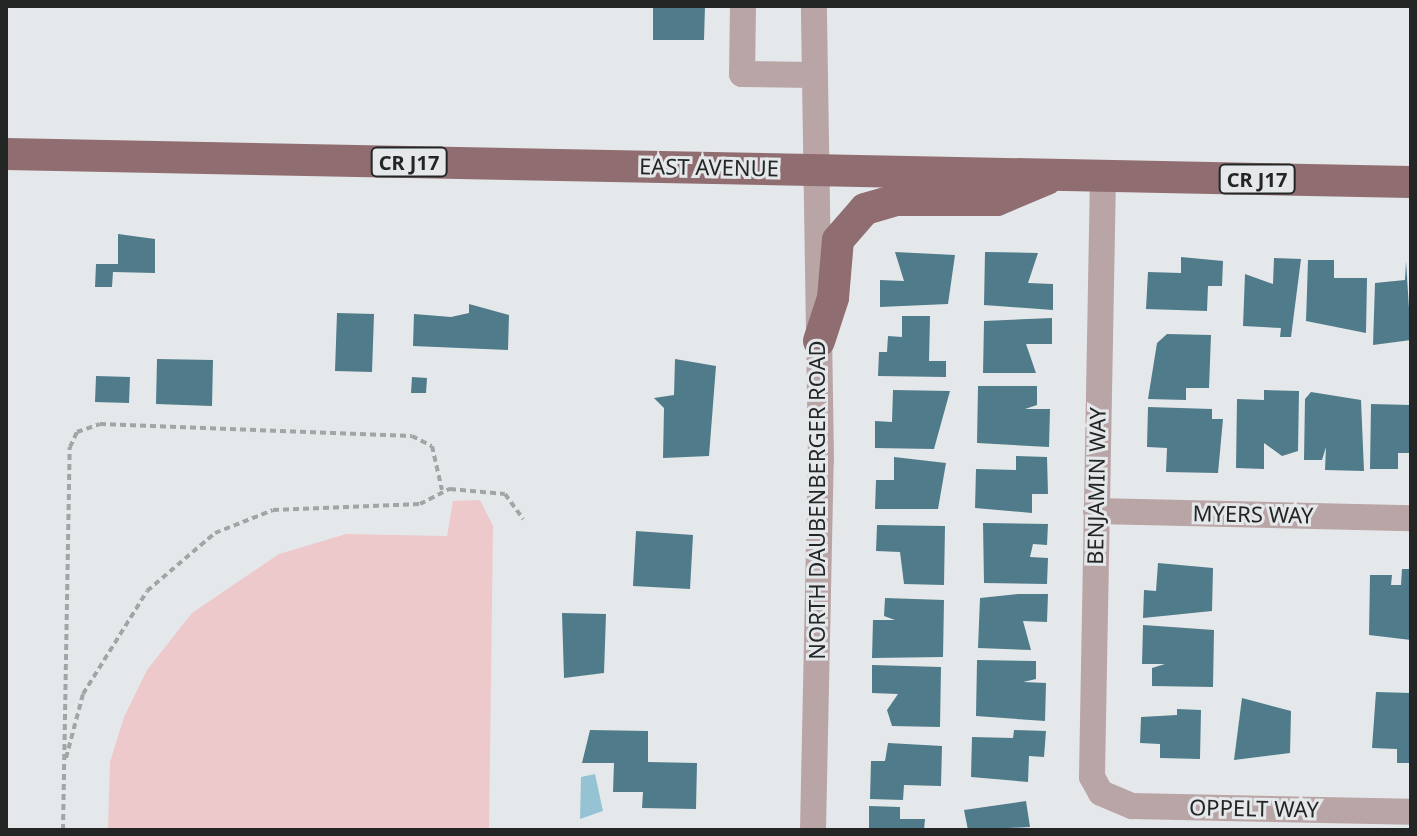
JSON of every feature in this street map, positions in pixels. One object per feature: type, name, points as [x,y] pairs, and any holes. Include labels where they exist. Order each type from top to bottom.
[{"type":"main road","name":"EAST AVENUE","points":[[6,154],[1411,182]]},
{"type":"main road","points":[[819,341],[833,298],[838,240],[865,209],[896,200],[997,200],[1057,175]]},
{"type":"street","points":[[743,6],[742,74],[814,75]]},
{"type":"street","name":"NORTH DAUBENBERGER ROAD","points":[[813,830],[819,341],[813,170],[814,6]]},
{"type":"street","name":"BENJAMIN WAY","points":[[1101,793],[1090,764],[1103,176]]},
{"type":"street","name":"MYERS WAY","points":[[1096,511],[1411,518]]},
{"type":"street","name":"OPPELT WAY","points":[[1101,793],[1132,806],[1411,812]]},
{"type":"path","points":[[63,830],[70,447],[77,432],[100,424],[412,436],[432,446],[442,490]]},
{"type":"path","points":[[64,768],[83,694],[99,664],[147,591],[188,551],[273,510],[420,504],[442,490],[505,494],[523,519]]},
{"type":"shaded area","points":[[480,500],[493,526],[489,830],[108,830],[110,762],[124,717],[147,670],[192,613],[279,554],[346,534],[447,536],[453,501]]},
{"type":"water","points":[[595,774],[603,811],[580,819],[581,777]]},
{"type":"building","points":[[653,6],[705,6],[704,40],[653,40]]},
{"type":"building","points":[[118,234],[155,239],[155,273],[113,272],[112,287],[95,287],[96,264],[118,264]]},
{"type":"building","points":[[895,252],[955,255],[948,304],[880,307],[880,280],[904,281]]},
{"type":"building","points":[[985,252],[1038,253],[1028,283],[1053,284],[1053,310],[984,305]]},
{"type":"building","points":[[1181,257],[1223,261],[1222,286],[1208,286],[1207,311],[1146,309],[1148,272],[1181,273]]},
{"type":"building","points":[[1274,258],[1301,259],[1291,337],[1280,337],[1281,328],[1243,326],[1245,274],[1273,284]]},
{"type":"building","points":[[1308,260],[1334,260],[1334,278],[1367,278],[1366,333],[1306,321]]},
{"type":"building","points":[[1406,261],[1411,340],[1373,345],[1375,283],[1405,280]]},
{"type":"building","points":[[469,304],[509,315],[508,350],[413,346],[414,314],[451,317],[469,313]]},
{"type":"building","points":[[337,313],[374,314],[372,372],[335,371]]},
{"type":"building","points":[[902,316],[930,316],[929,361],[946,361],[946,377],[878,376],[879,352],[887,352],[888,336],[902,337]]},
{"type":"building","points":[[1052,318],[1052,344],[1026,344],[1036,373],[983,373],[984,321]]},
{"type":"building","points":[[1167,334],[1211,335],[1209,388],[1186,388],[1186,400],[1148,399],[1157,343]]},
{"type":"building","points":[[157,359],[213,360],[212,406],[156,404]]},
{"type":"building","points":[[675,359],[716,366],[709,456],[663,458],[664,408],[654,398],[674,395]]},
{"type":"building","points":[[96,376],[130,377],[129,403],[95,402]]},
{"type":"building","points":[[412,377],[427,378],[426,393],[411,393]]},
{"type":"building","points":[[978,386],[1037,386],[1037,405],[1025,409],[1050,409],[1049,447],[977,443]]},
{"type":"building","points":[[893,390],[950,391],[934,449],[875,448],[875,421],[892,422]]},
{"type":"building","points":[[1264,390],[1299,391],[1298,451],[1282,456],[1264,443],[1264,469],[1236,468],[1237,399],[1264,400]]},
{"type":"building","points":[[1311,392],[1361,400],[1364,471],[1325,470],[1326,447],[1322,460],[1304,460],[1305,399]]},
{"type":"building","points":[[1371,404],[1411,405],[1411,453],[1398,453],[1398,469],[1370,469]]},
{"type":"building","points":[[1148,407],[1212,409],[1212,419],[1223,419],[1218,473],[1166,472],[1167,448],[1147,447]]},
{"type":"building","points":[[1016,456],[1047,457],[1048,494],[1032,494],[1032,513],[975,508],[976,469],[1016,470]]},
{"type":"building","points":[[894,457],[946,463],[938,509],[875,509],[876,480],[894,480]]},
{"type":"building","points":[[983,523],[1048,524],[1047,545],[1033,544],[1030,557],[1048,558],[1047,584],[984,583]]},
{"type":"building","points":[[877,525],[945,526],[944,585],[904,584],[900,552],[876,551]]},
{"type":"building","points":[[636,531],[693,535],[690,589],[633,586]]},
{"type":"building","points":[[1158,563],[1213,568],[1212,611],[1143,618],[1144,590],[1156,591]]},
{"type":"building","points":[[1402,569],[1411,569],[1411,640],[1369,635],[1370,575],[1392,575],[1391,585],[1401,585]]},
{"type":"building","points":[[1048,594],[1047,622],[1023,621],[1031,650],[978,648],[980,598]]},
{"type":"building","points":[[885,598],[944,600],[943,657],[872,658],[873,620],[895,620],[884,616]]},
{"type":"building","points":[[562,613],[606,614],[604,673],[564,678]]},
{"type":"building","points":[[1143,625],[1214,630],[1213,687],[1152,686],[1152,668],[1165,664],[1142,664]]},
{"type":"building","points":[[977,660],[1036,661],[1036,679],[1023,682],[1046,683],[1045,721],[976,716]]},
{"type":"building","points":[[872,665],[941,667],[940,727],[892,726],[887,710],[898,694],[872,693]]},
{"type":"building","points":[[1376,692],[1411,693],[1411,763],[1397,763],[1397,749],[1372,748]]},
{"type":"building","points":[[1242,698],[1291,711],[1290,753],[1234,760]]},
{"type":"building","points":[[1177,709],[1201,710],[1200,759],[1160,758],[1160,744],[1140,743],[1141,717],[1177,715]]},
{"type":"building","points":[[590,730],[648,731],[648,762],[697,763],[696,809],[642,808],[643,792],[613,792],[614,763],[582,763]]},
{"type":"building","points":[[1014,730],[1046,731],[1044,757],[1029,756],[1028,782],[971,777],[972,737],[1013,738]]},
{"type":"building","points":[[888,743],[942,746],[941,786],[904,785],[903,800],[870,799],[871,761],[885,761]]},
{"type":"building","points":[[1026,801],[1030,827],[968,830],[964,810]]},
{"type":"building","points":[[869,806],[900,807],[900,819],[925,819],[924,830],[869,830]]}]
